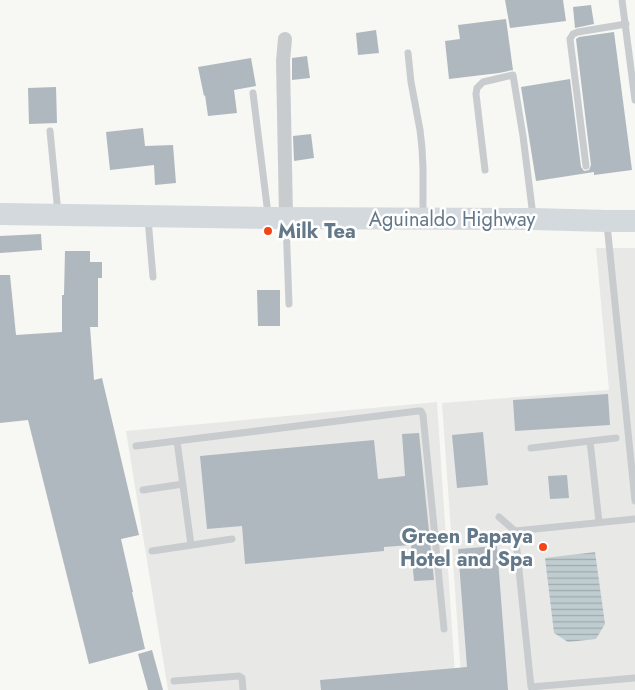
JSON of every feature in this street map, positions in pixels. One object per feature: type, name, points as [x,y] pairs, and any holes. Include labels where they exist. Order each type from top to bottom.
[{"type":"main road","name":"Aguinaldo Highway","points":[[0,214],[635,221]]},
{"type":"street","points":[[277,218],[285,39]]},
{"type":"lane","points":[[622,0],[635,100]]},
{"type":"lane","points":[[586,166],[570,39],[573,34],[578,32],[626,24]]},
{"type":"lane","points":[[408,54],[422,148],[423,219]]},
{"type":"lane","points":[[484,170],[476,94],[477,88],[484,82],[513,75],[523,136],[533,219]]},
{"type":"lane","points":[[253,93],[277,218],[289,304]]},
{"type":"lane","points":[[50,131],[58,215]]},
{"type":"lane","points":[[148,216],[153,276]]},
{"type":"lane","points":[[606,221],[632,434],[635,501]]},
{"type":"lane","points":[[136,446],[421,411],[423,415],[444,629]]},
{"type":"lane","points":[[531,448],[616,438]]},
{"type":"lane","points":[[177,441],[191,545]]},
{"type":"lane","points":[[590,441],[598,522]]},
{"type":"lane","points":[[143,490],[183,484]]},
{"type":"lane","points":[[499,517],[515,531],[531,687],[635,678]]},
{"type":"lane","points":[[515,531],[635,519]]},
{"type":"lane","points":[[152,551],[232,538]]},
{"type":"lane","points":[[174,682],[239,676],[242,678],[243,690]]},
{"type":"shaded area","name":"Green Papaya Hotel and Spa","points":[[596,248],[635,248],[635,690],[462,690],[442,403],[609,390]]},
{"type":"shaded area","points":[[437,402],[456,690],[168,690],[126,431]]},
{"type":"shaded area","points":[[595,552],[605,624],[596,639],[568,642],[554,633],[545,558]]},
{"type":"building","points":[[505,0],[563,0],[566,21],[510,28]]},
{"type":"building","points":[[591,5],[594,24],[575,28],[573,7]]},
{"type":"building","points":[[506,19],[513,70],[449,79],[445,41],[460,39],[458,25]]},
{"type":"building","points":[[376,30],[379,53],[358,55],[356,33]]},
{"type":"building","points":[[614,32],[632,170],[594,175],[594,172],[536,181],[521,87],[570,79],[581,167],[584,171],[589,170],[591,165],[576,39]]},
{"type":"building","points":[[307,56],[310,78],[292,80],[292,58]]},
{"type":"building","points":[[251,58],[256,86],[234,90],[237,113],[208,116],[198,67]]},
{"type":"building","points":[[56,87],[57,123],[29,124],[28,88]]},
{"type":"building","points":[[143,128],[145,146],[173,145],[176,183],[155,185],[154,165],[110,170],[106,132]]},
{"type":"building","points":[[311,134],[314,158],[294,161],[293,136]]},
{"type":"building","points":[[41,234],[42,250],[0,253],[0,236]]},
{"type":"building","points":[[65,251],[90,251],[90,262],[102,262],[102,278],[98,278],[98,327],[90,327],[94,380],[102,378],[139,535],[121,539],[145,649],[89,664],[28,420],[0,423],[0,275],[10,275],[16,335],[62,332]]},
{"type":"building","points":[[257,290],[280,290],[280,326],[258,326]]},
{"type":"building","points":[[608,394],[610,425],[515,431],[513,400]]},
{"type":"building","points":[[483,432],[488,485],[457,488],[452,435]]},
{"type":"building","points":[[419,433],[434,580],[414,581],[411,545],[384,547],[384,551],[245,564],[242,526],[207,529],[200,456],[374,440],[378,479],[405,476],[402,434]]},
{"type":"building","points":[[567,475],[569,498],[550,499],[548,476]]},
{"type":"building","points":[[497,546],[508,690],[321,690],[320,680],[467,667],[458,549]]},
{"type":"building","points":[[152,650],[163,690],[148,690],[138,654]]},
{"type":"place","name":"Milk Tea","points":[[268,231]]},
{"type":"place","name":"Green Papaya Hotel and Spa","points":[[543,547]]}]
